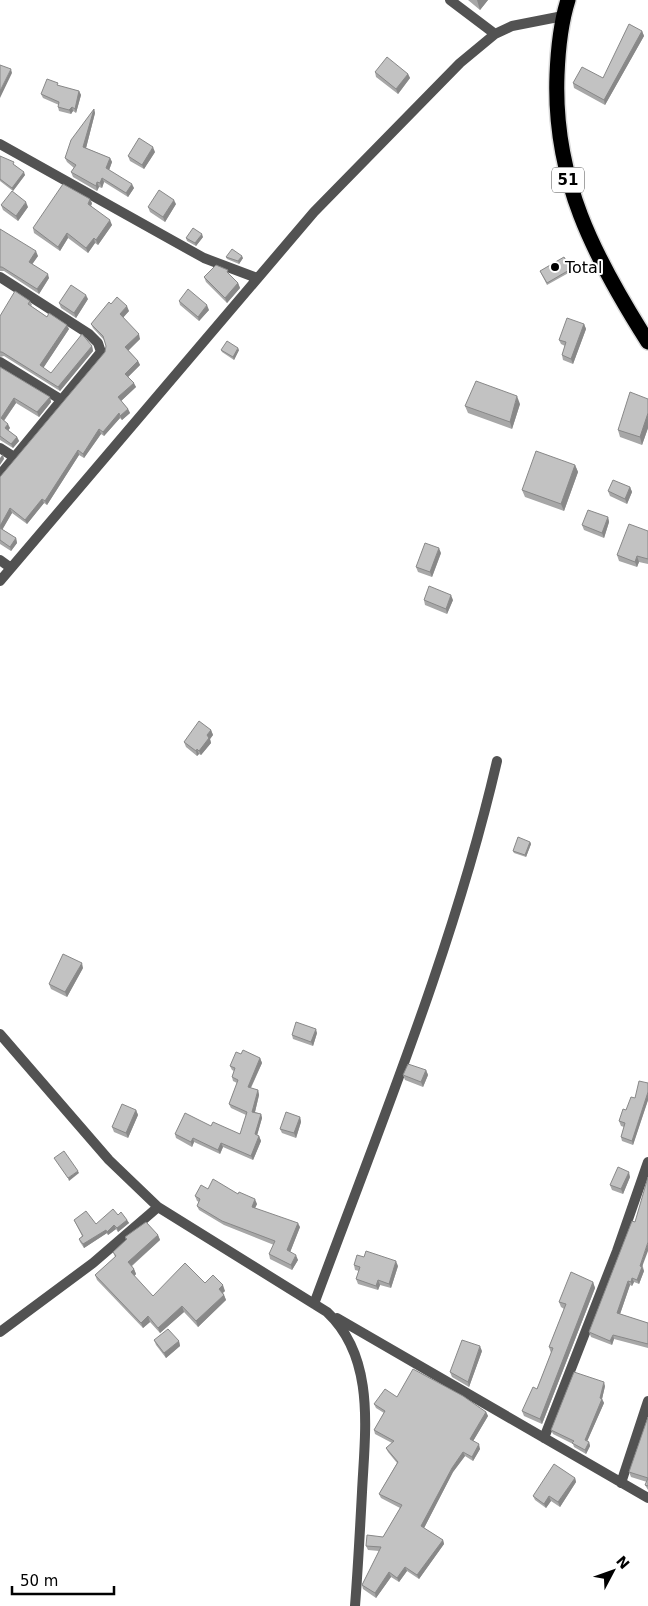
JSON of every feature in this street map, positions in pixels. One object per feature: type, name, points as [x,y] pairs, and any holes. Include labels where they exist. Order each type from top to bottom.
[{"type":"highway","name":"51","points":[[568,0],[563,16],[556,91],[557,128],[565,172],[576,208],[602,268],[648,342]]},
{"type":"street","points":[[450,0],[495,34]]},
{"type":"street","points":[[0,581],[321,205],[460,63],[495,34],[512,26],[563,16]]},
{"type":"street","points":[[0,144],[196,254],[233,271],[257,278]]},
{"type":"street","points":[[0,276],[89,334],[98,343],[100,352],[97,360],[60,399],[0,475]]},
{"type":"street","points":[[0,362],[60,399]]},
{"type":"street","points":[[0,448],[14,457]]},
{"type":"street","points":[[0,560],[11,568]]},
{"type":"street","points":[[314,1304],[438,967],[467,878],[497,761]]},
{"type":"street","points":[[0,1034],[109,1160],[158,1207],[327,1312],[648,1498]]},
{"type":"street","points":[[544,1438],[617,1251],[648,1162]]},
{"type":"street","points":[[0,1332],[93,1263],[158,1207]]},
{"type":"street","points":[[327,1312],[345,1331],[351,1342],[362,1383],[366,1416],[356,1606]]},
{"type":"street","points":[[621,1483],[648,1401]]},
{"type":"building","points":[[629,24],[642,31],[604,100],[573,83],[582,67],[603,78]]},
{"type":"building","points":[[387,57],[408,74],[396,89],[375,72]]},
{"type":"building","points":[[0,65],[11,69],[0,91]]},
{"type":"building","points":[[47,79],[58,83],[57,85],[79,91],[75,109],[72,107],[69,110],[58,107],[59,102],[41,94]]},
{"type":"building","points":[[94,109],[83,147],[110,158],[106,168],[132,184],[126,193],[102,178],[100,183],[97,182],[96,186],[71,172],[76,165],[65,158],[71,140]]},
{"type":"building","points":[[139,138],[153,147],[142,165],[128,156]]},
{"type":"building","points":[[0,156],[14,162],[13,164],[24,172],[12,188],[0,179]]},
{"type":"building","points":[[63,184],[90,199],[88,204],[110,220],[96,240],[94,238],[86,248],[67,233],[58,247],[33,228]]},
{"type":"building","points":[[159,190],[174,200],[163,217],[148,207]]},
{"type":"building","points":[[12,191],[26,202],[16,216],[1,205]]},
{"type":"building","points":[[193,228],[202,234],[195,243],[186,238]]},
{"type":"building","points":[[0,229],[36,251],[29,262],[48,274],[37,289],[0,267]]},
{"type":"building","points":[[232,249],[242,256],[238,261],[226,257]]},
{"type":"building","points":[[564,257],[571,269],[547,283],[540,271]]},
{"type":"building","points":[[216,265],[228,270],[227,272],[238,283],[225,298],[204,277]]},
{"type":"building","points":[[71,285],[86,295],[74,313],[59,303]]},
{"type":"building","points":[[188,289],[207,305],[198,317],[179,301]]},
{"type":"building","points":[[15,291],[30,301],[28,304],[47,317],[49,313],[67,325],[40,365],[51,373],[82,334],[92,346],[58,387],[0,352],[0,316]]},
{"type":"building","points":[[117,297],[127,306],[120,314],[139,334],[125,347],[138,361],[125,374],[134,383],[118,397],[128,409],[120,416],[119,413],[103,432],[99,429],[83,454],[78,450],[45,501],[42,499],[25,520],[10,508],[0,526],[0,477],[105,352],[106,346],[103,336],[91,324],[109,302],[111,304]]},
{"type":"building","points":[[567,318],[584,324],[571,359],[562,355],[566,342],[559,340]]},
{"type":"building","points":[[227,341],[238,348],[233,357],[221,350]]},
{"type":"building","points":[[0,367],[50,397],[37,412],[14,398],[1,418],[8,424],[5,428],[17,437],[11,444],[0,436]]},
{"type":"building","points":[[476,381],[517,396],[510,422],[465,406]]},
{"type":"building","points":[[630,392],[648,399],[648,413],[640,437],[618,430]]},
{"type":"building","points":[[536,451],[575,465],[561,504],[522,490]]},
{"type":"building","points":[[613,480],[630,487],[625,499],[608,491]]},
{"type":"building","points":[[588,510],[608,517],[602,533],[582,525]]},
{"type":"building","points":[[629,524],[648,531],[648,559],[637,556],[635,562],[617,555]]},
{"type":"building","points":[[0,528],[16,538],[10,547],[0,540]]},
{"type":"building","points":[[425,543],[439,548],[430,572],[416,567]]},
{"type":"building","points":[[429,586],[451,595],[446,609],[424,600]]},
{"type":"building","points":[[199,721],[211,730],[207,735],[209,738],[199,751],[197,749],[196,751],[184,742]]},
{"type":"building","points":[[518,837],[530,842],[525,855],[513,851]]},
{"type":"building","points":[[63,954],[82,963],[65,992],[49,984]]},
{"type":"building","points":[[296,1022],[316,1029],[311,1042],[292,1035]]},
{"type":"building","points":[[243,1050],[260,1058],[248,1087],[258,1090],[252,1112],[261,1114],[255,1134],[259,1136],[251,1156],[221,1143],[218,1150],[193,1138],[191,1142],[175,1134],[185,1113],[211,1126],[213,1122],[240,1134],[247,1112],[229,1104],[238,1080],[232,1077],[235,1068],[230,1066],[236,1052],[241,1054]]},
{"type":"building","points":[[408,1064],[426,1070],[421,1082],[403,1075]]},
{"type":"building","points":[[639,1081],[648,1083],[648,1092],[632,1141],[621,1137],[625,1123],[619,1121],[623,1109],[626,1110],[631,1097],[635,1098]]},
{"type":"building","points":[[122,1104],[136,1110],[126,1133],[112,1127]]},
{"type":"building","points":[[286,1112],[300,1117],[294,1133],[280,1129]]},
{"type":"building","points":[[64,1151],[78,1171],[68,1178],[54,1158]]},
{"type":"building","points":[[618,1167],[629,1172],[621,1189],[610,1185]]},
{"type":"building","points":[[648,1177],[648,1242],[637,1280],[632,1278],[631,1282],[628,1281],[617,1313],[648,1323],[648,1344],[613,1335],[610,1341],[589,1332],[632,1221],[635,1222]]},
{"type":"building","points":[[213,1179],[238,1194],[239,1192],[255,1199],[252,1207],[298,1223],[287,1250],[296,1255],[291,1265],[269,1254],[275,1241],[222,1221],[197,1206],[200,1199],[195,1196],[201,1185],[208,1189]]},
{"type":"building","points":[[113,1209],[118,1215],[121,1212],[127,1220],[117,1228],[114,1225],[107,1232],[106,1230],[83,1244],[79,1239],[83,1236],[74,1220],[86,1211],[96,1224]]},
{"type":"building","points":[[146,1222],[158,1235],[128,1262],[134,1269],[131,1272],[153,1296],[185,1263],[205,1283],[213,1275],[223,1285],[219,1289],[224,1295],[196,1321],[182,1306],[158,1328],[148,1316],[141,1323],[95,1275],[116,1256],[113,1252],[127,1239],[125,1237]]},
{"type":"building","points":[[366,1251],[396,1261],[389,1284],[378,1280],[376,1286],[356,1279],[360,1267],[354,1265],[357,1255],[364,1257]]},
{"type":"building","points":[[571,1272],[593,1282],[540,1419],[522,1411],[533,1387],[537,1389],[553,1348],[549,1347],[566,1304],[559,1302]]},
{"type":"building","points":[[168,1329],[179,1341],[164,1353],[154,1340]]},
{"type":"building","points":[[462,1340],[480,1346],[468,1382],[450,1372]]},
{"type":"building","points":[[413,1369],[463,1396],[486,1412],[470,1439],[479,1444],[472,1457],[463,1452],[452,1468],[421,1526],[443,1540],[417,1575],[405,1567],[397,1578],[389,1572],[375,1593],[362,1585],[381,1547],[366,1546],[367,1535],[383,1537],[402,1505],[379,1494],[398,1462],[386,1448],[394,1441],[374,1430],[385,1411],[374,1404],[385,1389],[397,1397]]},
{"type":"building","points":[[574,1372],[604,1382],[600,1398],[602,1399],[585,1440],[589,1442],[585,1450],[572,1443],[574,1441],[551,1430]]},
{"type":"building","points":[[648,1417],[648,1478],[629,1472]]},
{"type":"building","points":[[554,1464],[575,1478],[558,1502],[549,1496],[544,1504],[533,1496]]},
{"type":"place","name":"Total","points":[[555,267]]}]
